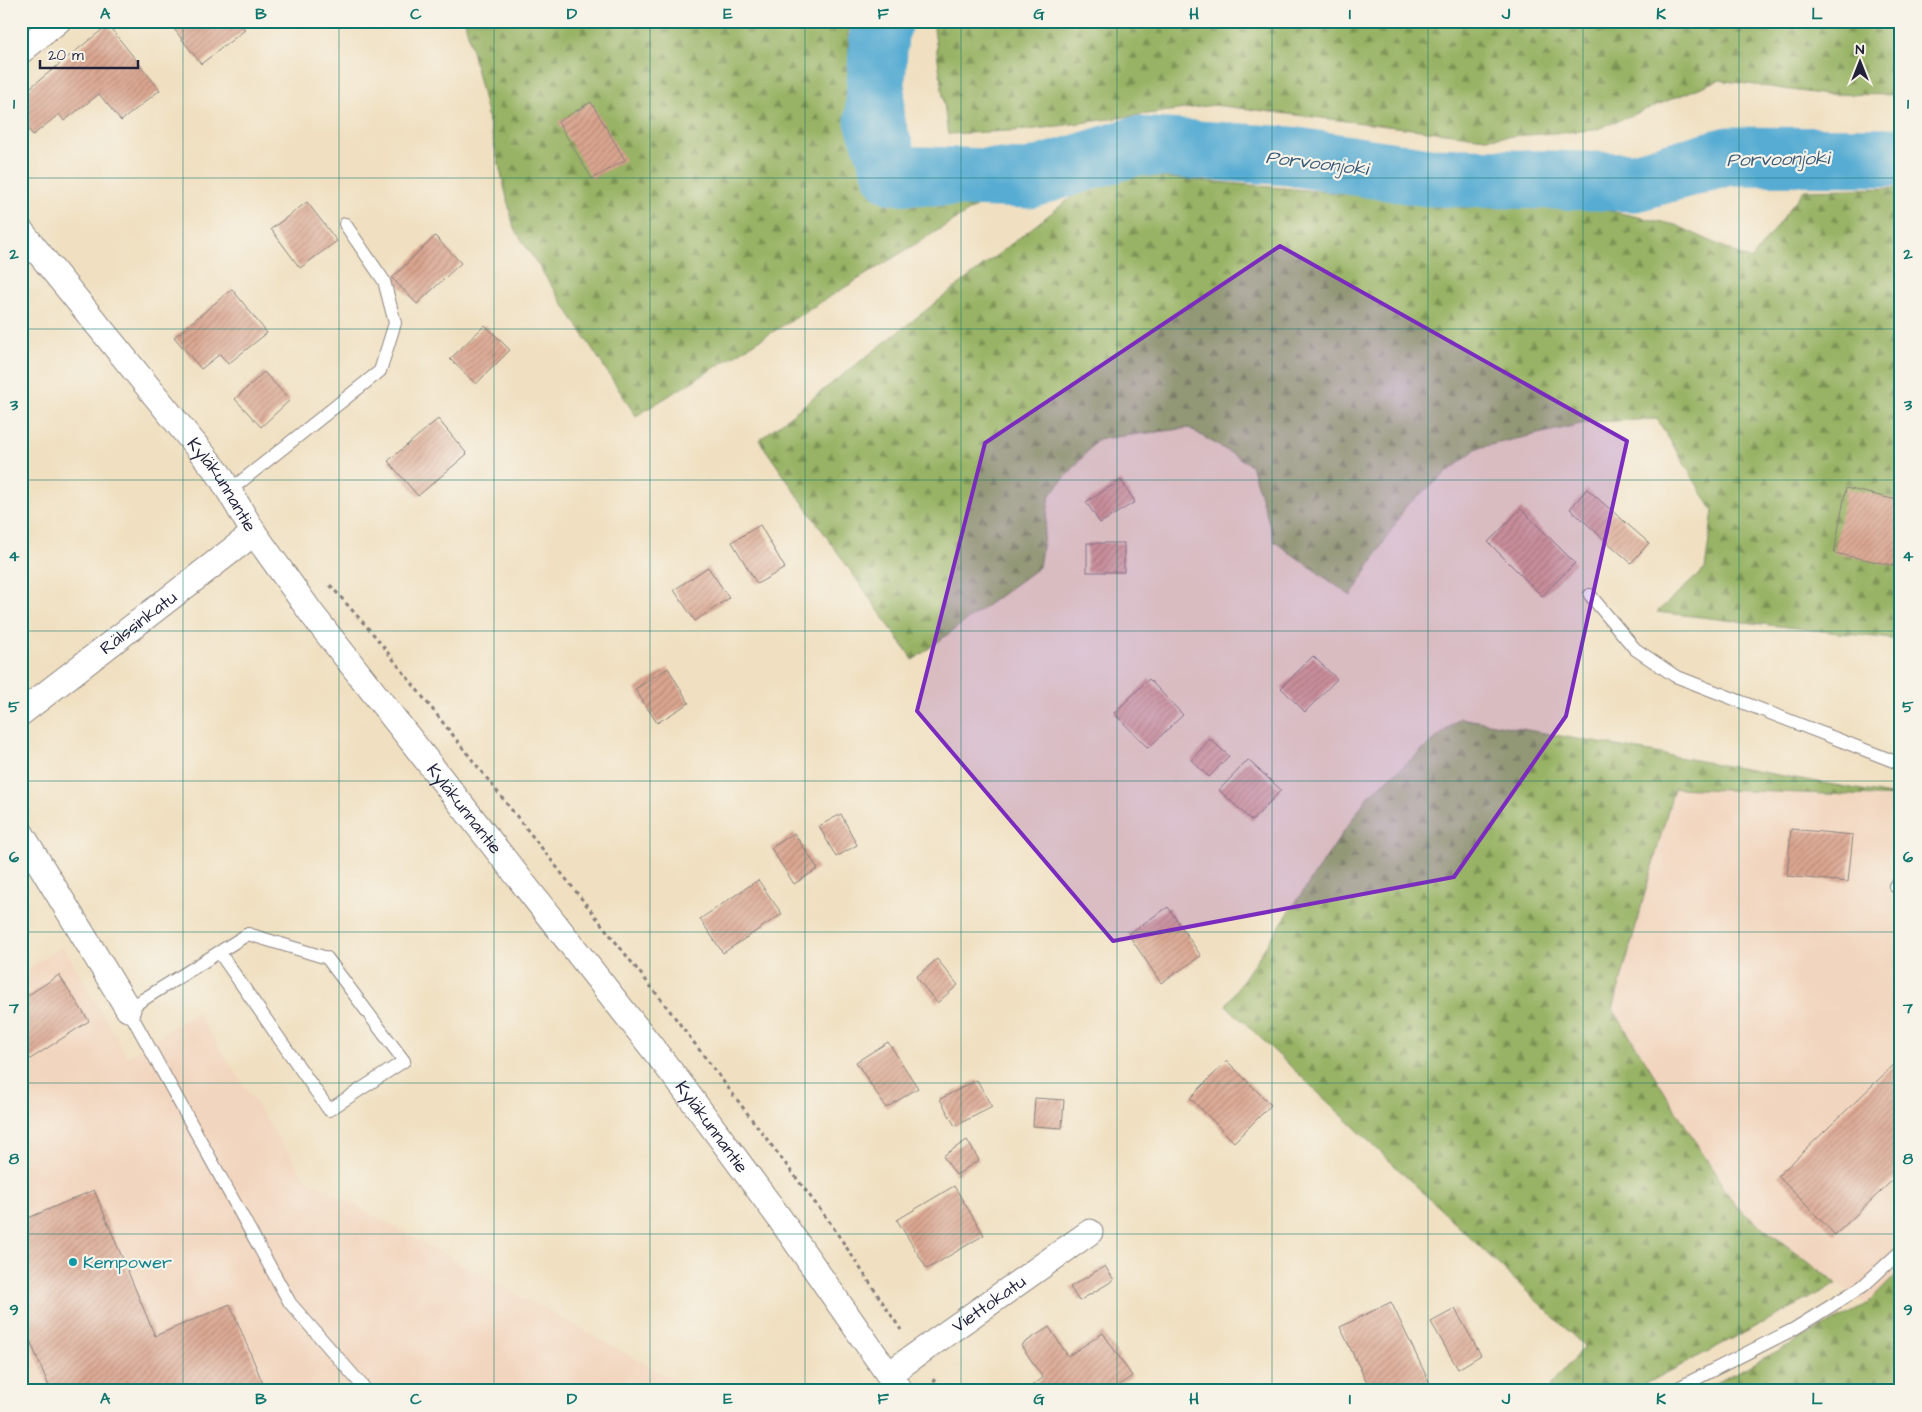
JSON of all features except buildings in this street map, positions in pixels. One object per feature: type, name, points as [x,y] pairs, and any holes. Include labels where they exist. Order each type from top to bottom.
[{"type":"street","points":[[21,50],[58,21]]},
{"type":"street","name":"Kyläkunnantie","points":[[21,231],[219,474],[254,533],[312,614],[679,1082],[778,1216],[895,1382]]},
{"type":"street","name":"Rälssinkatu","points":[[21,713],[254,533]]},
{"type":"street","points":[[21,832],[128,1009]]},
{"type":"street","name":"Viettokatu","points":[[895,1382],[917,1354],[1090,1232]]},
{"type":"lane","points":[[229,491],[380,371],[395,323],[384,281],[345,224]]},
{"type":"lane","points":[[1590,595],[1635,648],[1674,676],[1901,764]]},
{"type":"lane","points":[[220,952],[330,1110],[404,1061],[327,958],[248,934],[128,1009],[290,1303],[367,1391]]},
{"type":"lane","points":[[1672,1391],[1794,1329],[1863,1286],[1901,1251]]},
{"type":"path","points":[[330,584],[374,636],[670,1011],[831,1224],[941,1391]]},
{"type":"highlighted area","points":[[1280,246],[1627,441],[1566,716],[1454,877],[1113,941],[917,711],[985,443]]},
{"type":"shaded area","points":[[1674,788],[1901,799],[1901,1270],[1866,1305],[1736,1207],[1613,1009]]},
{"type":"shaded area","points":[[63,946],[127,1057],[196,1012],[305,1178],[678,1382],[681,1391],[21,1391],[21,973]]},
{"type":"green space","points":[[465,21],[853,21],[848,32],[851,136],[867,184],[899,194],[1005,189],[636,416],[514,228]]},
{"type":"green space","points":[[936,21],[1901,21],[1901,95],[1820,94],[1719,80],[1595,130],[1486,138],[1214,105],[1028,130],[948,134],[934,29]]},
{"type":"green space","points":[[1104,172],[1415,200],[1596,208],[1676,225],[1751,260],[1804,190],[1901,188],[1901,640],[1657,612],[1705,569],[1713,511],[1657,419],[1590,422],[1477,448],[1406,506],[1351,596],[1275,542],[1251,465],[1189,428],[1098,439],[1050,495],[1039,567],[913,660],[759,440]]},
{"type":"green space","points":[[1460,718],[1901,797],[1674,788],[1613,1009],[1736,1207],[1837,1284],[1632,1391],[1546,1391],[1584,1346],[1226,1005],[1368,796]]},
{"type":"green space","points":[[1901,1270],[1901,1391],[1701,1391],[1866,1305]]},
{"type":"waterway","name":"Porvoonjoki","points":[[884,21],[879,33],[874,120],[893,175],[1029,179],[1136,146],[1290,156],[1428,177],[1635,182],[1729,156],[1901,157]]},
{"type":"place","name":"Kempower","points":[[73,1262]]}]
